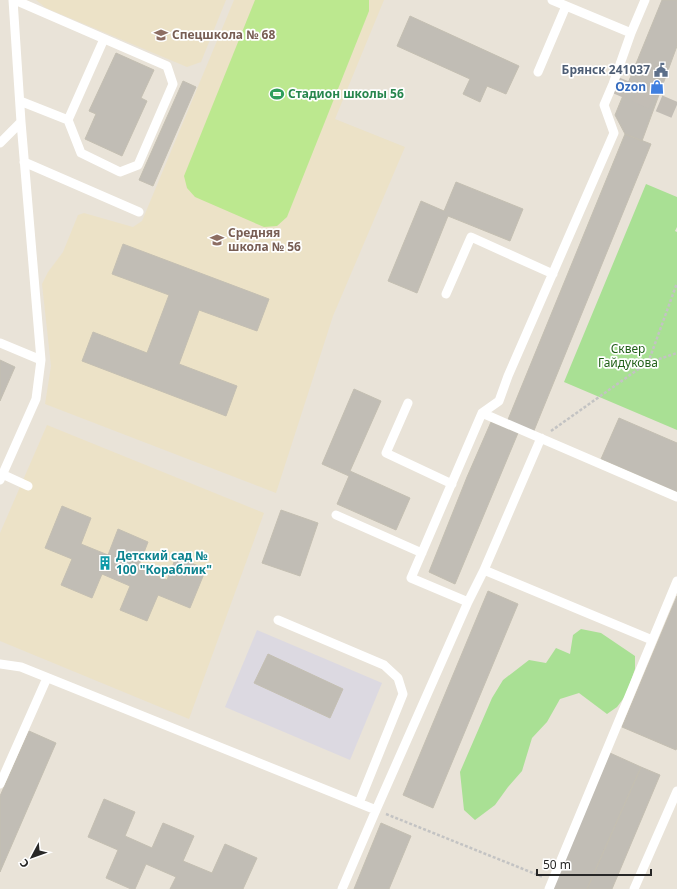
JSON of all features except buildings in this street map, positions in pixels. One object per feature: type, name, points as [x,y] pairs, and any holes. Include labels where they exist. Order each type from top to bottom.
[{"type":"lane","points":[[28,486],[1,477],[36,399],[41,360],[21,122],[14,0],[167,66],[174,84],[138,165],[120,172],[81,153],[68,120],[104,39]]},
{"type":"lane","points":[[552,0],[631,32]]},
{"type":"lane","points":[[468,602],[412,578],[482,413],[499,401],[508,376],[614,133],[604,105],[631,32],[645,0]]},
{"type":"lane","points":[[538,72],[566,6]]},
{"type":"lane","points":[[20,101],[68,120]]},
{"type":"lane","points":[[0,143],[21,122]]},
{"type":"lane","points":[[24,162],[140,212]]},
{"type":"lane","points":[[446,294],[471,238],[553,274]]},
{"type":"lane","points":[[0,343],[41,360]]},
{"type":"lane","points":[[408,403],[386,453],[452,484]]},
{"type":"lane","points":[[482,413],[677,497]]},
{"type":"lane","points":[[342,889],[541,438]]},
{"type":"lane","points":[[336,515],[422,553]]},
{"type":"lane","points":[[484,570],[652,640]]},
{"type":"lane","points":[[551,885],[677,581]]},
{"type":"lane","points":[[278,620],[384,665],[398,678],[403,694],[359,803]]},
{"type":"lane","points":[[0,664],[21,667],[376,810]]},
{"type":"lane","points":[[0,784],[47,678]]},
{"type":"lane","points":[[634,889],[677,791]]},
{"type":"path","points":[[648,363],[677,283]]},
{"type":"path","points":[[541,438],[648,363],[677,353]]},
{"type":"path","points":[[376,810],[551,885]]},
{"type":"shaded area","name":"Спецшкола № 68","points":[[36,0],[226,0],[201,62],[187,67],[46,8]]},
{"type":"shaded area","name":"Средняя школа № 56","points":[[234,0],[384,0],[335,119],[405,147],[333,316],[276,493],[45,404],[51,366],[42,284],[48,272],[63,252],[78,215],[84,213],[133,227],[142,221]]},
{"type":"shaded area","points":[[47,425],[264,513],[189,719],[0,641],[0,533]]},
{"type":"shaded area","points":[[257,630],[382,683],[350,760],[225,707]]},
{"type":"green space","name":"Стадион школы 56","points":[[255,0],[369,0],[369,11],[287,217],[277,226],[264,227],[195,197],[187,188],[184,176]]},
{"type":"green space","name":"Сквер Гайдукова","points":[[646,184],[677,197],[677,227],[675,231],[677,232],[677,430],[564,382]]},
{"type":"green space","points":[[581,629],[601,633],[635,656],[635,669],[626,695],[617,707],[607,714],[579,693],[560,699],[547,722],[532,738],[522,771],[495,805],[475,820],[464,810],[460,772],[492,698],[503,680],[529,660],[546,663],[556,648],[570,654],[573,635]]},
{"type":"tunnel","points":[[613,84],[677,111]]},
{"type":"place","name":"Спецшкола № 68","points":[[161,35]]},
{"type":"place","name":"Брянск 241037","points":[[661,70]]},
{"type":"place","name":"Ozon","points":[[657,87]]},
{"type":"place","name":"Стадион школы 56","points":[[277,94]]},
{"type":"place","name":"Средняя школа № 56","points":[[217,240]]},
{"type":"place","name":"Детский сад № 100 \"Кораблик\"","points":[[105,563]]}]
